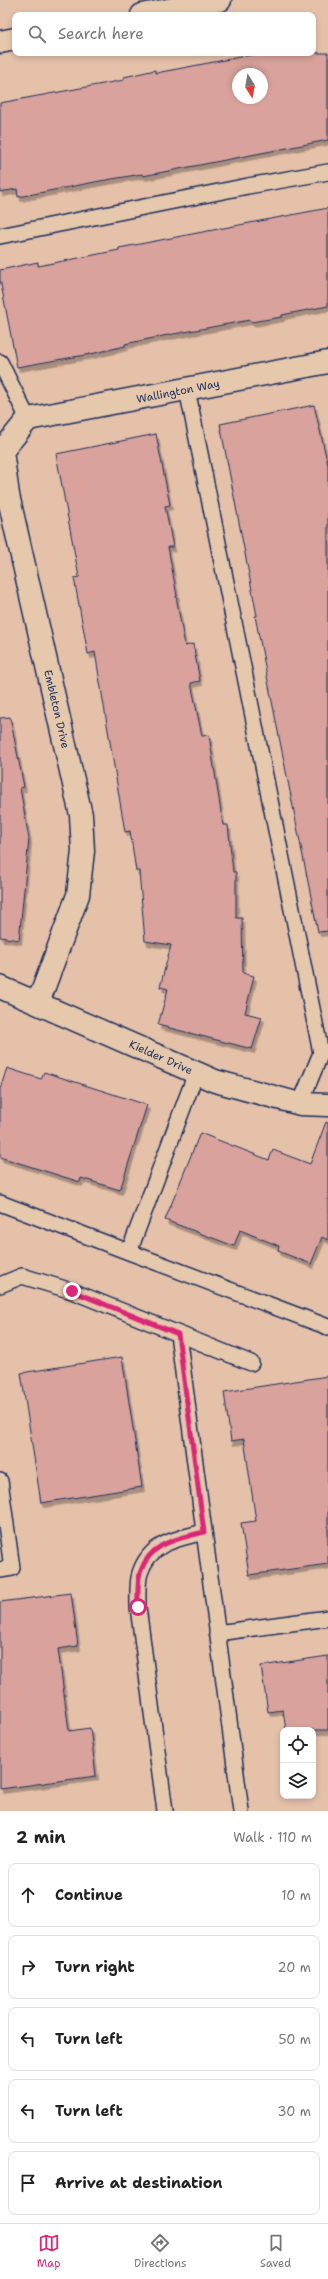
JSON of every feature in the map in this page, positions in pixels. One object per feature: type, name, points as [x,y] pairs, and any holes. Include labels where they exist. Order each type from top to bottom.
[{"type":"street","points":[[157,12],[215,0]]},
{"type":"street","points":[[0,42],[12,40]]},
{"type":"street","name":"Wallington Way","points":[[28,419],[328,362]]},
{"type":"street","name":"Embleton Drive","points":[[28,419],[2,451],[8,495],[81,815],[83,851],[78,895],[38,1003]]},
{"type":"street","name":"Kielder Drive","points":[[0,987],[215,1081],[300,1104],[328,1106]]},
{"type":"lane","points":[[0,236],[248,186],[328,172]]},
{"type":"lane","points":[[0,362],[28,419]]},
{"type":"lane","points":[[187,389],[321,1053],[300,1104]]},
{"type":"lane","points":[[129,1252],[196,1073]]},
{"type":"lane","points":[[0,1203],[328,1327]]},
{"type":"lane","points":[[0,1285],[22,1276],[72,1291],[251,1363]]},
{"type":"lane","points":[[178,1334],[241,1811]]},
{"type":"lane","points":[[0,1481],[12,1568],[0,1570]]},
{"type":"lane","points":[[165,1811],[138,1607],[140,1574],[148,1557],[167,1541],[204,1532]]},
{"type":"lane","points":[[217,1633],[328,1618]]},
{"type":"building","points":[[316,53],[328,53],[328,140],[143,176],[142,174],[100,181],[18,197],[17,189],[0,192],[0,103],[124,80],[124,77],[155,70],[156,73],[245,56],[316,56]]},
{"type":"building","points":[[328,208],[328,306],[282,315],[282,317],[251,322],[250,320],[163,336],[125,344],[125,346],[91,354],[17,367],[0,279],[0,270],[38,262],[38,266],[119,250],[119,248]]},
{"type":"building","points":[[314,405],[328,465],[328,931],[318,932],[255,616],[257,616],[220,424]]},
{"type":"building","points":[[156,434],[170,505],[165,506],[173,547],[168,547],[176,596],[185,646],[193,644],[200,681],[191,683],[202,736],[209,735],[223,825],[228,825],[233,872],[236,872],[236,918],[242,918],[243,973],[254,976],[245,1013],[262,1017],[252,1049],[158,1025],[168,989],[160,987],[171,945],[145,941],[139,871],[136,871],[130,831],[125,832],[95,652],[88,654],[74,578],[79,577],[56,454]]},
{"type":"building","points":[[10,717],[24,787],[20,788],[29,839],[19,940],[0,937],[0,718]]},
{"type":"building","points":[[7,1068],[41,1079],[44,1072],[147,1105],[120,1190],[81,1178],[80,1182],[0,1157],[0,1089]]},
{"type":"building","points":[[326,1122],[328,1123],[328,1240],[322,1237],[311,1264],[278,1251],[279,1246],[240,1230],[234,1246],[165,1220],[200,1133],[269,1160],[273,1150],[310,1164]]},
{"type":"building","points":[[122,1357],[142,1487],[41,1503],[21,1373]]},
{"type":"building","points":[[328,1376],[328,1564],[249,1575],[241,1523],[256,1521],[244,1439],[231,1441],[224,1392]]},
{"type":"building","points":[[71,1593],[78,1646],[58,1649],[69,1731],[90,1728],[96,1776],[0,1789],[0,1602]]},
{"type":"building","points":[[328,1656],[328,1730],[316,1730],[316,1727],[286,1727],[283,1710],[268,1712],[261,1666]]},
{"type":"route","points":[[72,1291],[178,1334],[204,1532],[167,1541],[148,1557],[140,1574],[138,1607]]}]
